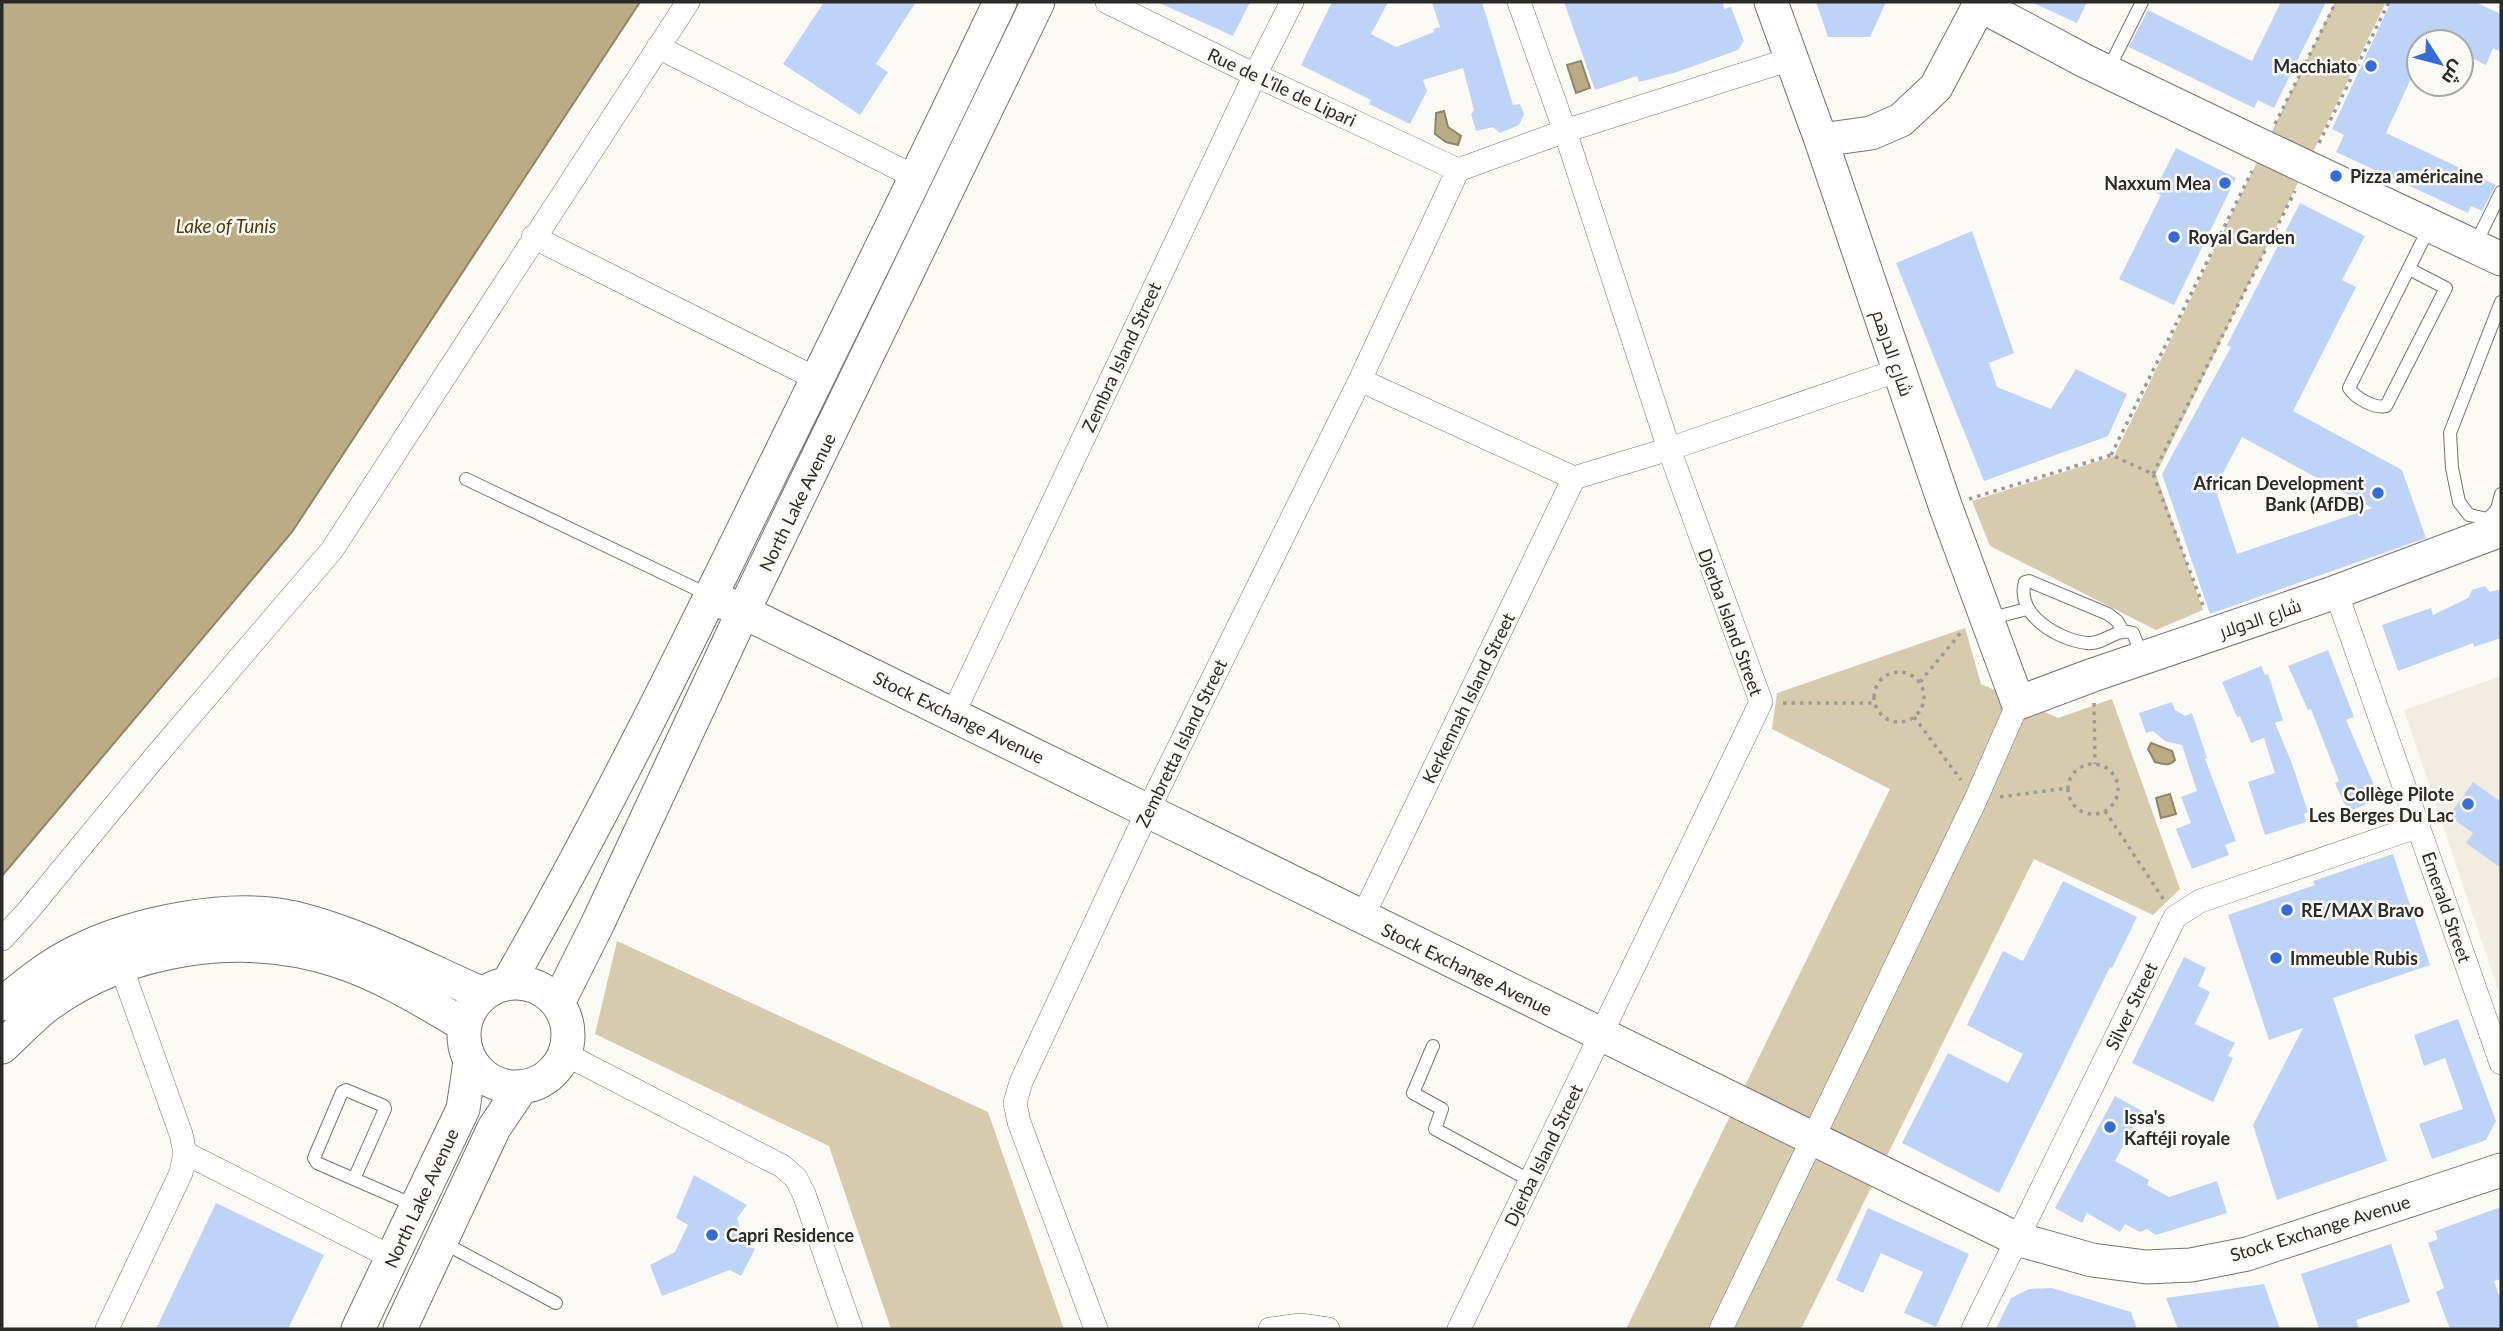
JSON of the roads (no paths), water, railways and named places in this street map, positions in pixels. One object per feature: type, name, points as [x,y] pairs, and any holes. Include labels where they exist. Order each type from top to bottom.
[{"type":"street","points":[[2,939],[332,550],[688,2]]},
{"type":"street","name":"North Lake Avenue","points":[[495,988],[555,902],[711,596],[917,178],[1000,2]]},
{"type":"street","name":"North Lake Avenue","points":[[558,1003],[743,612],[1038,2]]},
{"type":"street","name":"Rue de L'île de Lipari","points":[[1107,2],[1458,170]]},
{"type":"street","name":"Zembra Island Street","points":[[953,713],[1292,2]]},
{"type":"street","name":"Djerba Island Street","points":[[1459,1329],[1761,702],[1669,449],[1520,2]]},
{"type":"street","name":"شارع الدرهم","points":[[1771,2],[1947,508],[2018,703]]},
{"type":"street","points":[[1821,140],[1871,133],[1901,120],[1936,87],[1981,4],[2085,61],[2263,148],[2488,252]]},
{"type":"street","points":[[658,47],[917,178]]},
{"type":"street","points":[[1458,170],[1565,131],[1791,59]]},
{"type":"street","name":"Zembretta Island Street","points":[[1096,1329],[1019,1122],[1015,1103],[1021,1082],[1148,810],[1360,380],[1458,170]]},
{"type":"street","points":[[533,237],[817,379]]},
{"type":"street","points":[[1360,380],[1574,478],[1669,449],[1899,370]]},
{"type":"street","name":"Kerkennah Island Street","points":[[1362,918],[1574,478]]},
{"type":"street","name":"شارع الدولار","points":[[2018,703],[2143,657],[2336,592],[2501,530]]},
{"type":"street","name":"Emerald Street","points":[[2336,592],[2501,1063]]},
{"type":"street","name":"Stock Exchange Avenue","points":[[711,596],[2017,1239],[2092,1260],[2146,1267],[2191,1265],[2247,1254],[2501,1170]]},
{"type":"street","points":[[1721,1329],[1975,800],[2018,703]]},
{"type":"street","name":"Silver Street","points":[[1973,1329],[2175,917],[2200,901],[2419,826]]},
{"type":"street","points":[[2,1047],[45,1007],[94,978],[116,953],[172,920],[236,912],[293,918],[343,933],[495,988],[527,984],[544,990],[558,1003],[569,1033],[565,1054],[558,1067],[535,1084],[521,1088],[501,1086],[483,1077],[470,1062],[463,1044],[464,1026],[474,1003],[495,988]]},
{"type":"street","points":[[2,1004],[28,982],[75,952],[116,953],[234,944],[295,949],[337,961],[426,1003],[464,1026]]},
{"type":"street","points":[[107,1329],[181,1173],[185,1153],[181,1134],[116,953]]},
{"type":"street","points":[[565,1054],[782,1166],[796,1178],[804,1194],[850,1329]]},
{"type":"street","name":"North Lake Avenue","points":[[358,1329],[463,1109],[470,1062]]},
{"type":"street","name":"North Lake Avenue","points":[[400,1329],[494,1128],[521,1088]]},
{"type":"street","points":[[185,1153],[393,1258]]},
{"type":"street","points":[[1270,1329],[1300,1325],[1328,1329]]},
{"type":"lane","points":[[2108,70],[2142,2]]},
{"type":"lane","points":[[2488,252],[2501,192]]},
{"type":"lane","points":[[2409,269],[2446,288],[2386,407],[2381,408],[2354,395],[2349,388],[2430,226]]},
{"type":"lane","points":[[2501,302],[2450,433],[2452,468],[2463,509],[2469,515],[2488,519],[2497,509],[2501,494]]},
{"type":"lane","name":"Stock Exchange Avenue","points":[[466,480],[711,596]]},
{"type":"lane","points":[[2123,631],[2117,621],[2108,614],[2029,581],[2025,582],[2023,588],[2027,609],[2052,632],[2088,643],[2123,631],[2133,633],[2143,657]]},
{"type":"lane","points":[[1985,613],[2027,609]]},
{"type":"lane","points":[[1433,1046],[1413,1093],[1442,1109],[1435,1129],[1531,1181]]},
{"type":"lane","points":[[354,1179],[385,1109],[384,1106],[346,1090],[342,1092],[314,1158],[317,1163],[354,1179],[417,1206]]},
{"type":"lane","points":[[441,1242],[556,1303]]},
{"type":"water","name":"Lake of Tunis","points":[[2,2],[640,2],[292,532],[2,876]]},
{"type":"water","points":[[1581,61],[1590,88],[1576,93],[1567,65]]},
{"type":"water","points":[[1444,111],[1448,127],[1461,136],[1458,145],[1446,142],[1435,134],[1436,113]]},
{"type":"water","points":[[2151,743],[2172,751],[2175,760],[2168,764],[2155,762],[2148,749]]},
{"type":"water","points":[[2170,794],[2176,814],[2161,818],[2156,798]]},
{"type":"place","name":"Macchiato","points":[[2371,66]]},
{"type":"place","name":"Pizza américaine","points":[[2336,176]]},
{"type":"place","name":"Naxxum Mea","points":[[2225,183]]},
{"type":"place","name":"Royal Garden","points":[[2174,237]]},
{"type":"place","name":"African Development Bank (AfDB)","points":[[2378,493]]},
{"type":"place","name":"Collège Pilote Les Berges Du Lac","points":[[2468,804]]},
{"type":"place","name":"RE/MAX Bravo","points":[[2287,910]]},
{"type":"place","name":"Immeuble Rubis","points":[[2276,958]]},
{"type":"place","name":"Issa's Kaftéji royale","points":[[2110,1127]]},
{"type":"place","name":"Capri Residence","points":[[712,1235]]}]
